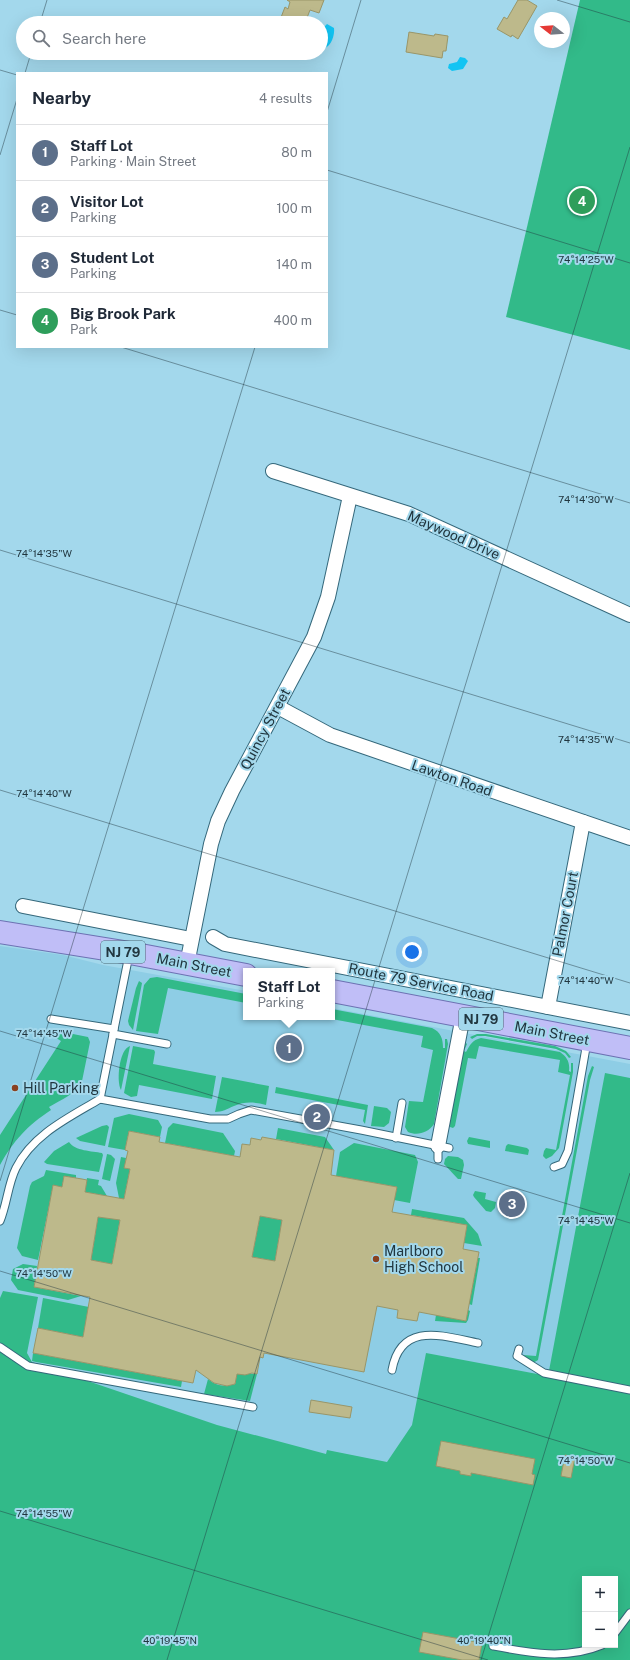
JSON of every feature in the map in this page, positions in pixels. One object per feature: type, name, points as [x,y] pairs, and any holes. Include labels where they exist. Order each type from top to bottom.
[{"type":"main road","name":"Main Street","points":[[0,932],[130,953],[243,974]]},
{"type":"main road","name":"Main Street","points":[[335,992],[630,1048]]},
{"type":"street","name":"Maywood Drive","points":[[273,472],[409,514],[630,615]]},
{"type":"street","name":"Quincy Street","points":[[187,964],[211,844],[218,821],[232,791],[314,637],[328,597],[350,496]]},
{"type":"street","name":"Lawton Road","points":[[278,707],[330,735],[630,838]]},
{"type":"street","name":"Palmor Court","points":[[548,1006],[583,822]]},
{"type":"street","points":[[23,906],[191,939]]},
{"type":"street","name":"Route 79 Service Road","points":[[213,938],[225,944],[630,1023]]},
{"type":"street","points":[[442,1151],[462,1016]]},
{"type":"lane","points":[[100,1099],[130,953]]},
{"type":"lane","points":[[51,1018],[167,1044]]},
{"type":"lane","points":[[554,1167],[562,1164],[568,1151],[588,1040]]},
{"type":"lane","points":[[1,1217],[14,1173],[28,1150],[55,1127],[100,1099],[210,1119],[228,1120],[250,1110],[396,1138],[442,1151]]},
{"type":"lane","points":[[396,1138],[402,1103]]},
{"type":"lane","points":[[392,1370],[394,1356],[405,1343],[417,1336],[436,1335],[478,1342]]},
{"type":"lane","points":[[0,1347],[28,1366],[253,1407]]},
{"type":"lane","points":[[518,1349],[517,1356],[544,1373],[630,1390]]},
{"type":"lane","points":[[618,1629],[630,1613]]},
{"type":"lane","points":[[493,1646],[558,1657],[574,1656],[591,1652],[597,1648]]},
{"type":"shaded area","points":[[0,946],[63,955],[103,965],[243,990],[243,1020],[335,1020],[335,1009],[630,1064],[630,1660],[0,1595]]},
{"type":"green space","points":[[580,0],[630,0],[630,350],[506,317]]},
{"type":"green space","points":[[157,977],[243,993],[243,1002],[168,988],[158,1034],[136,1031],[144,985],[150,978]]},
{"type":"green space","points":[[139,981],[142,983],[133,1030],[128,1021]]},
{"type":"green space","points":[[335,1010],[432,1028],[441,1036],[443,1048],[445,1048],[445,1039],[447,1039],[448,1044],[434,1124],[426,1132],[415,1134],[408,1132],[405,1127],[409,1101],[423,1102],[433,1050],[421,1047],[423,1036],[335,1020]]},
{"type":"green space","points":[[53,1030],[88,1037],[90,1042],[82,1081],[76,1090],[49,1107],[51,1110],[22,1134],[10,1148],[0,1165],[0,1135],[61,1041],[53,1036]]},
{"type":"green space","points":[[477,1034],[486,1034],[555,1046],[566,1051],[571,1057],[569,1058],[565,1053],[556,1049],[485,1036],[477,1036],[472,1039],[470,1037]]},
{"type":"green space","points":[[481,1038],[560,1052],[568,1060],[569,1071],[571,1072],[571,1063],[573,1063],[573,1072],[559,1148],[552,1156],[546,1159],[543,1156],[546,1148],[556,1150],[570,1075],[558,1072],[560,1060],[479,1046],[476,1059],[468,1058],[455,1126],[453,1128],[450,1127],[449,1125],[464,1045],[466,1043],[467,1044],[464,1051],[466,1052],[473,1041]]},
{"type":"green space","points":[[130,1046],[121,1090],[119,1073],[121,1059],[126,1048]]},
{"type":"green space","points":[[133,1046],[154,1050],[153,1064],[216,1076],[212,1099],[139,1085],[137,1096],[131,1097],[124,1093]]},
{"type":"green space","points":[[592,1066],[594,1067],[590,1080],[538,1360],[533,1363],[523,1355],[536,1356],[588,1076]]},
{"type":"green space","points":[[605,1073],[630,1078],[630,1660],[0,1660],[0,1347],[9,1348],[0,1344],[0,1298],[3,1291],[38,1297],[27,1353],[32,1362],[217,1425],[326,1454],[327,1450],[387,1462],[412,1425],[426,1353],[548,1376]]},
{"type":"green space","points":[[222,1077],[269,1086],[266,1105],[254,1103],[238,1104],[222,1111],[215,1112]]},
{"type":"green space","points":[[276,1087],[368,1105],[365,1124],[363,1121],[365,1110],[275,1093]]},
{"type":"green space","points":[[374,1106],[387,1108],[391,1112],[389,1123],[384,1127],[371,1126]]},
{"type":"green space","points":[[129,1114],[158,1120],[162,1127],[160,1137],[129,1131],[125,1150],[108,1147],[114,1118]]},
{"type":"green space","points":[[173,1123],[223,1133],[235,1151],[234,1156],[165,1143],[168,1128]]},
{"type":"green space","points":[[107,1125],[109,1127],[105,1146],[80,1141],[76,1138],[102,1126]]},
{"type":"green space","points":[[278,1128],[325,1137],[334,1150],[276,1139]]},
{"type":"green space","points":[[469,1137],[490,1141],[490,1148],[468,1144],[467,1141]]},
{"type":"green space","points":[[69,1142],[79,1149],[102,1153],[103,1155],[99,1172],[47,1164],[44,1162],[54,1151]]},
{"type":"green space","points":[[354,1143],[415,1155],[418,1162],[410,1203],[394,1200],[397,1187],[336,1176],[340,1152]]},
{"type":"green space","points":[[508,1144],[527,1148],[529,1150],[528,1155],[505,1151]]},
{"type":"green space","points":[[107,1154],[111,1155],[115,1159],[110,1181],[102,1179]]},
{"type":"green space","points":[[448,1156],[458,1157],[463,1160],[464,1165],[461,1179],[458,1179],[444,1164],[445,1159]]},
{"type":"green space","points":[[121,1157],[126,1158],[125,1168],[130,1169],[121,1213],[117,1212],[119,1198],[116,1183]]},
{"type":"green space","points":[[46,1170],[76,1175],[76,1178],[64,1176],[62,1187],[53,1186],[38,1260],[22,1256],[17,1248],[30,1186],[32,1182],[44,1176]]},
{"type":"green space","points":[[87,1178],[99,1180],[98,1185],[101,1186],[107,1196],[85,1192]]},
{"type":"green space","points":[[475,1191],[486,1193],[485,1199],[496,1202],[495,1208],[491,1212],[486,1211],[474,1197],[473,1195]]},
{"type":"green space","points":[[412,1209],[464,1218],[478,1234],[482,1246],[464,1243],[467,1225],[411,1215]]},
{"type":"green space","points":[[260,1216],[282,1220],[275,1261],[252,1257]]},
{"type":"green space","points":[[98,1217],[120,1219],[112,1264],[91,1260]]},
{"type":"green space","points":[[478,1258],[480,1258],[472,1305],[469,1304]]},
{"type":"green space","points":[[23,1264],[37,1266],[34,1287],[81,1296],[68,1300],[18,1290],[11,1280],[13,1269]]},
{"type":"green space","points":[[43,1298],[89,1307],[83,1337],[38,1328]]},
{"type":"green space","points":[[468,1310],[470,1311],[466,1323],[435,1321],[436,1315],[466,1321]]},
{"type":"green space","points":[[33,1353],[182,1381],[181,1387],[36,1362],[32,1361]]},
{"type":"green space","points":[[237,1373],[257,1374],[250,1401],[204,1394],[208,1379],[224,1386],[231,1385],[235,1384]]},
{"type":"water","points":[[328,25],[334,28],[331,43],[328,46]]},
{"type":"water","points":[[460,57],[465,58],[468,61],[463,69],[452,71],[448,68],[449,64],[457,62]]},
{"type":"building","points":[[287,0],[324,0],[319,13],[310,10],[308,16],[282,16],[285,7],[288,9],[290,2]]},
{"type":"building","points":[[518,0],[527,0],[537,6],[518,39],[512,35],[511,37],[497,29],[504,17],[507,19]]},
{"type":"building","points":[[409,32],[434,36],[435,34],[448,36],[446,51],[443,51],[442,58],[406,52]]},
{"type":"building","name":"Marlboro High School","points":[[129,1131],[160,1137],[159,1142],[240,1157],[242,1144],[250,1145],[251,1138],[261,1140],[262,1137],[334,1150],[331,1175],[397,1187],[392,1212],[467,1225],[463,1249],[479,1252],[466,1321],[419,1312],[417,1321],[397,1318],[398,1310],[377,1306],[364,1372],[264,1353],[263,1358],[260,1357],[257,1374],[237,1374],[235,1384],[227,1386],[214,1383],[196,1370],[193,1383],[33,1353],[38,1328],[83,1337],[90,1297],[34,1287],[53,1185],[62,1187],[64,1176],[82,1179],[87,1180],[85,1192],[124,1199],[130,1169],[124,1168],[128,1151],[125,1150]],"holes":[[[260,1216],[282,1220],[275,1261],[252,1257]],[[98,1217],[120,1220],[112,1264],[91,1260]]]},
{"type":"building","points":[[311,1400],[352,1407],[350,1418],[309,1412]]},
{"type":"building","points":[[441,1441],[535,1459],[532,1474],[535,1475],[533,1485],[471,1473],[471,1476],[460,1474],[460,1471],[436,1466]]},
{"type":"building","points":[[565,1455],[575,1457],[571,1478],[561,1476]]},
{"type":"building","points":[[423,1632],[482,1643],[479,1660],[462,1660],[419,1652]]},
{"type":"place","name":"Big Brook Park","points":[[582,201]]},
{"type":"place","name":"Staff Lot","points":[[289,1048]]},
{"type":"place","name":"Hill Parking","points":[[15,1088]]},
{"type":"place","name":"Visitor Lot","points":[[317,1117]]},
{"type":"place","name":"Student Lot","points":[[512,1204]]},
{"type":"place","name":"Marlboro High School","points":[[376,1259]]}]
